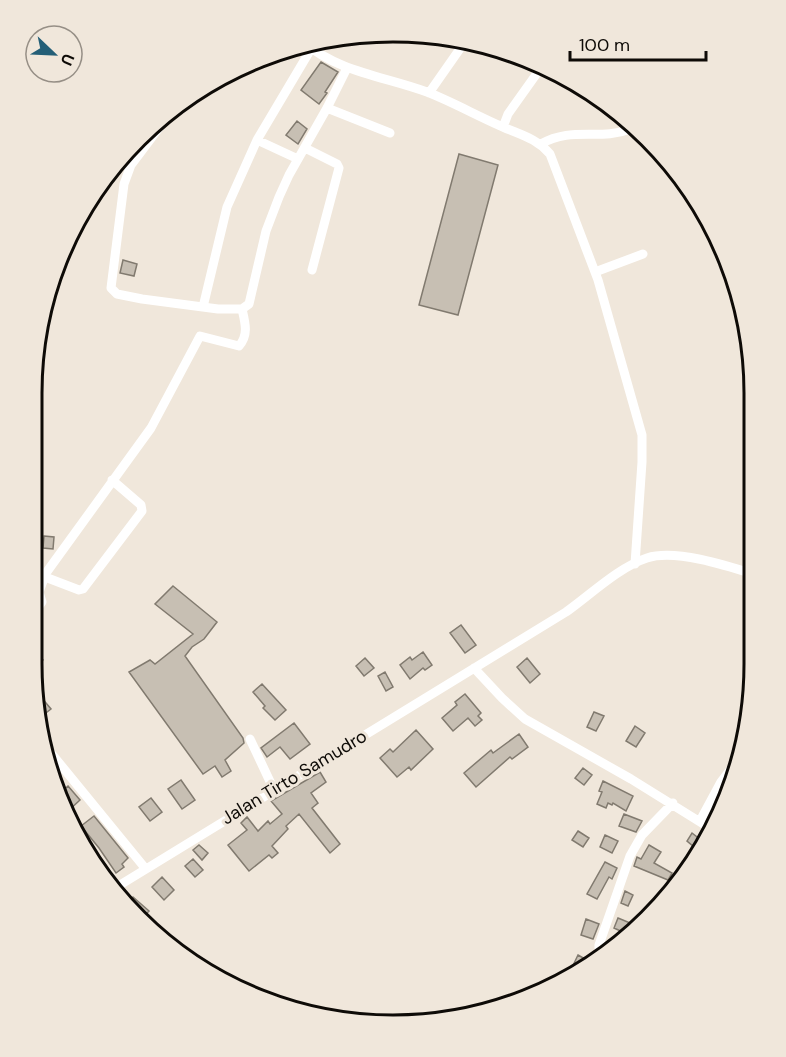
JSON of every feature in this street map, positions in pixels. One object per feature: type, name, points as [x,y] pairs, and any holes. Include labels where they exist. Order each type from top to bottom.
[{"type":"street","points":[[429,93],[460,49]]},
{"type":"street","points":[[317,51],[347,68],[429,93],[531,138],[541,144],[549,154],[595,272],[642,435],[635,564]]},
{"type":"street","points":[[203,306],[227,207],[257,140],[304,54]]},
{"type":"street","points":[[128,164],[111,288],[117,294],[242,309],[249,304],[266,231],[279,197],[347,68]]},
{"type":"street","points":[[503,127],[508,114],[537,73]]},
{"type":"street","points":[[327,108],[390,133]]},
{"type":"street","points":[[541,144],[565,135],[612,133],[625,130]]},
{"type":"street","points":[[257,140],[298,159]]},
{"type":"street","points":[[304,148],[337,164],[339,168],[312,270]]},
{"type":"street","points":[[595,272],[643,254]]},
{"type":"street","points":[[42,584],[112,480],[151,428],[200,336],[239,346],[242,344],[246,326],[242,309]]},
{"type":"street","points":[[45,577],[79,590],[83,589],[142,511],[141,505],[112,480]]},
{"type":"street","name":"Jalan Tirto Samudro","points":[[120,884],[566,612],[635,564],[649,558],[682,557],[744,572]]},
{"type":"street","points":[[474,668],[525,719],[673,803],[705,825]]},
{"type":"street","points":[[250,739],[274,790]]},
{"type":"street","points":[[55,758],[145,868]]},
{"type":"street","points":[[700,821],[725,777]]},
{"type":"street","points":[[599,948],[630,856],[642,835],[673,803]]},
{"type":"building","points":[[321,62],[338,72],[319,104],[301,90]]},
{"type":"building","points":[[297,121],[307,129],[298,144],[286,135]]},
{"type":"building","points":[[459,154],[498,165],[458,315],[419,305]]},
{"type":"building","points":[[123,260],[137,264],[134,276],[120,273]]},
{"type":"building","points":[[44,536],[54,537],[53,549],[43,548]]},
{"type":"building","points":[[173,586],[217,622],[204,639],[192,647],[185,656],[243,738],[244,743],[225,760],[231,771],[222,777],[215,766],[203,774],[129,672],[150,660],[155,664],[193,634],[155,604]]},
{"type":"building","points":[[461,625],[476,645],[465,653],[450,633]]},
{"type":"building","points":[[423,652],[432,665],[425,670],[423,668],[410,679],[400,665],[410,657],[412,660]]},
{"type":"building","points":[[365,658],[374,668],[364,676],[356,666]]},
{"type":"building","points":[[527,658],[540,674],[530,683],[517,667]]},
{"type":"building","points":[[385,672],[393,687],[386,691],[378,676]]},
{"type":"building","points":[[262,684],[286,710],[275,720],[263,708],[265,706],[253,692]]},
{"type":"building","points":[[465,694],[481,713],[478,716],[482,720],[475,726],[468,718],[453,731],[442,718],[457,705],[455,702]]},
{"type":"building","points":[[44,701],[51,709],[46,713]]},
{"type":"building","points":[[594,712],[604,716],[596,731],[587,727]]},
{"type":"building","points":[[294,723],[310,744],[290,759],[280,747],[267,757],[261,748]]},
{"type":"building","points":[[635,726],[645,733],[636,747],[626,741]]},
{"type":"building","points":[[416,730],[433,749],[411,770],[409,767],[397,777],[380,758],[390,749],[393,752]]},
{"type":"building","points":[[519,734],[528,747],[512,759],[510,757],[476,787],[464,773],[491,750],[493,753]]},
{"type":"building","points":[[583,768],[592,775],[584,785],[575,778]]},
{"type":"building","points":[[320,772],[326,782],[311,793],[318,803],[312,808],[340,844],[330,853],[299,814],[286,826],[288,829],[272,846],[278,853],[272,858],[269,855],[249,871],[228,845],[247,830],[241,823],[247,817],[258,831],[268,821],[270,824],[282,814],[271,801]]},
{"type":"building","points":[[181,780],[195,800],[182,809],[168,789]]},
{"type":"building","points":[[603,781],[633,796],[626,811],[613,803],[612,805],[608,803],[606,808],[597,804],[602,792],[599,791]]},
{"type":"building","points":[[68,786],[80,800],[73,807],[69,798],[65,788]]},
{"type":"building","points":[[151,798],[162,812],[150,821],[139,807]]},
{"type":"building","points":[[624,814],[642,821],[636,832],[619,826]]},
{"type":"building","points":[[94,816],[128,858],[122,864],[124,867],[116,873],[81,826]]},
{"type":"building","points":[[578,831],[589,838],[583,847],[572,840]]},
{"type":"building","points":[[692,833],[698,838],[693,846],[687,841]]},
{"type":"building","points":[[605,835],[618,841],[612,853],[600,847]]},
{"type":"building","points":[[199,845],[208,853],[202,860],[193,850]]},
{"type":"building","points":[[649,845],[661,852],[654,863],[672,873],[668,880],[634,866],[637,857],[641,859]]},
{"type":"building","points":[[193,859],[203,870],[195,877],[185,866]]},
{"type":"building","points":[[605,862],[617,868],[612,879],[609,877],[597,899],[587,894]]},
{"type":"building","points":[[162,877],[174,890],[164,900],[152,887]]},
{"type":"building","points":[[625,891],[633,895],[628,906],[621,903]]},
{"type":"building","points":[[133,897],[149,911],[147,913]]},
{"type":"building","points":[[618,918],[630,923],[620,931],[614,928]]},
{"type":"building","points":[[586,919],[599,924],[593,939],[581,935]]},
{"type":"building","points":[[578,955],[584,958],[573,965]]}]
